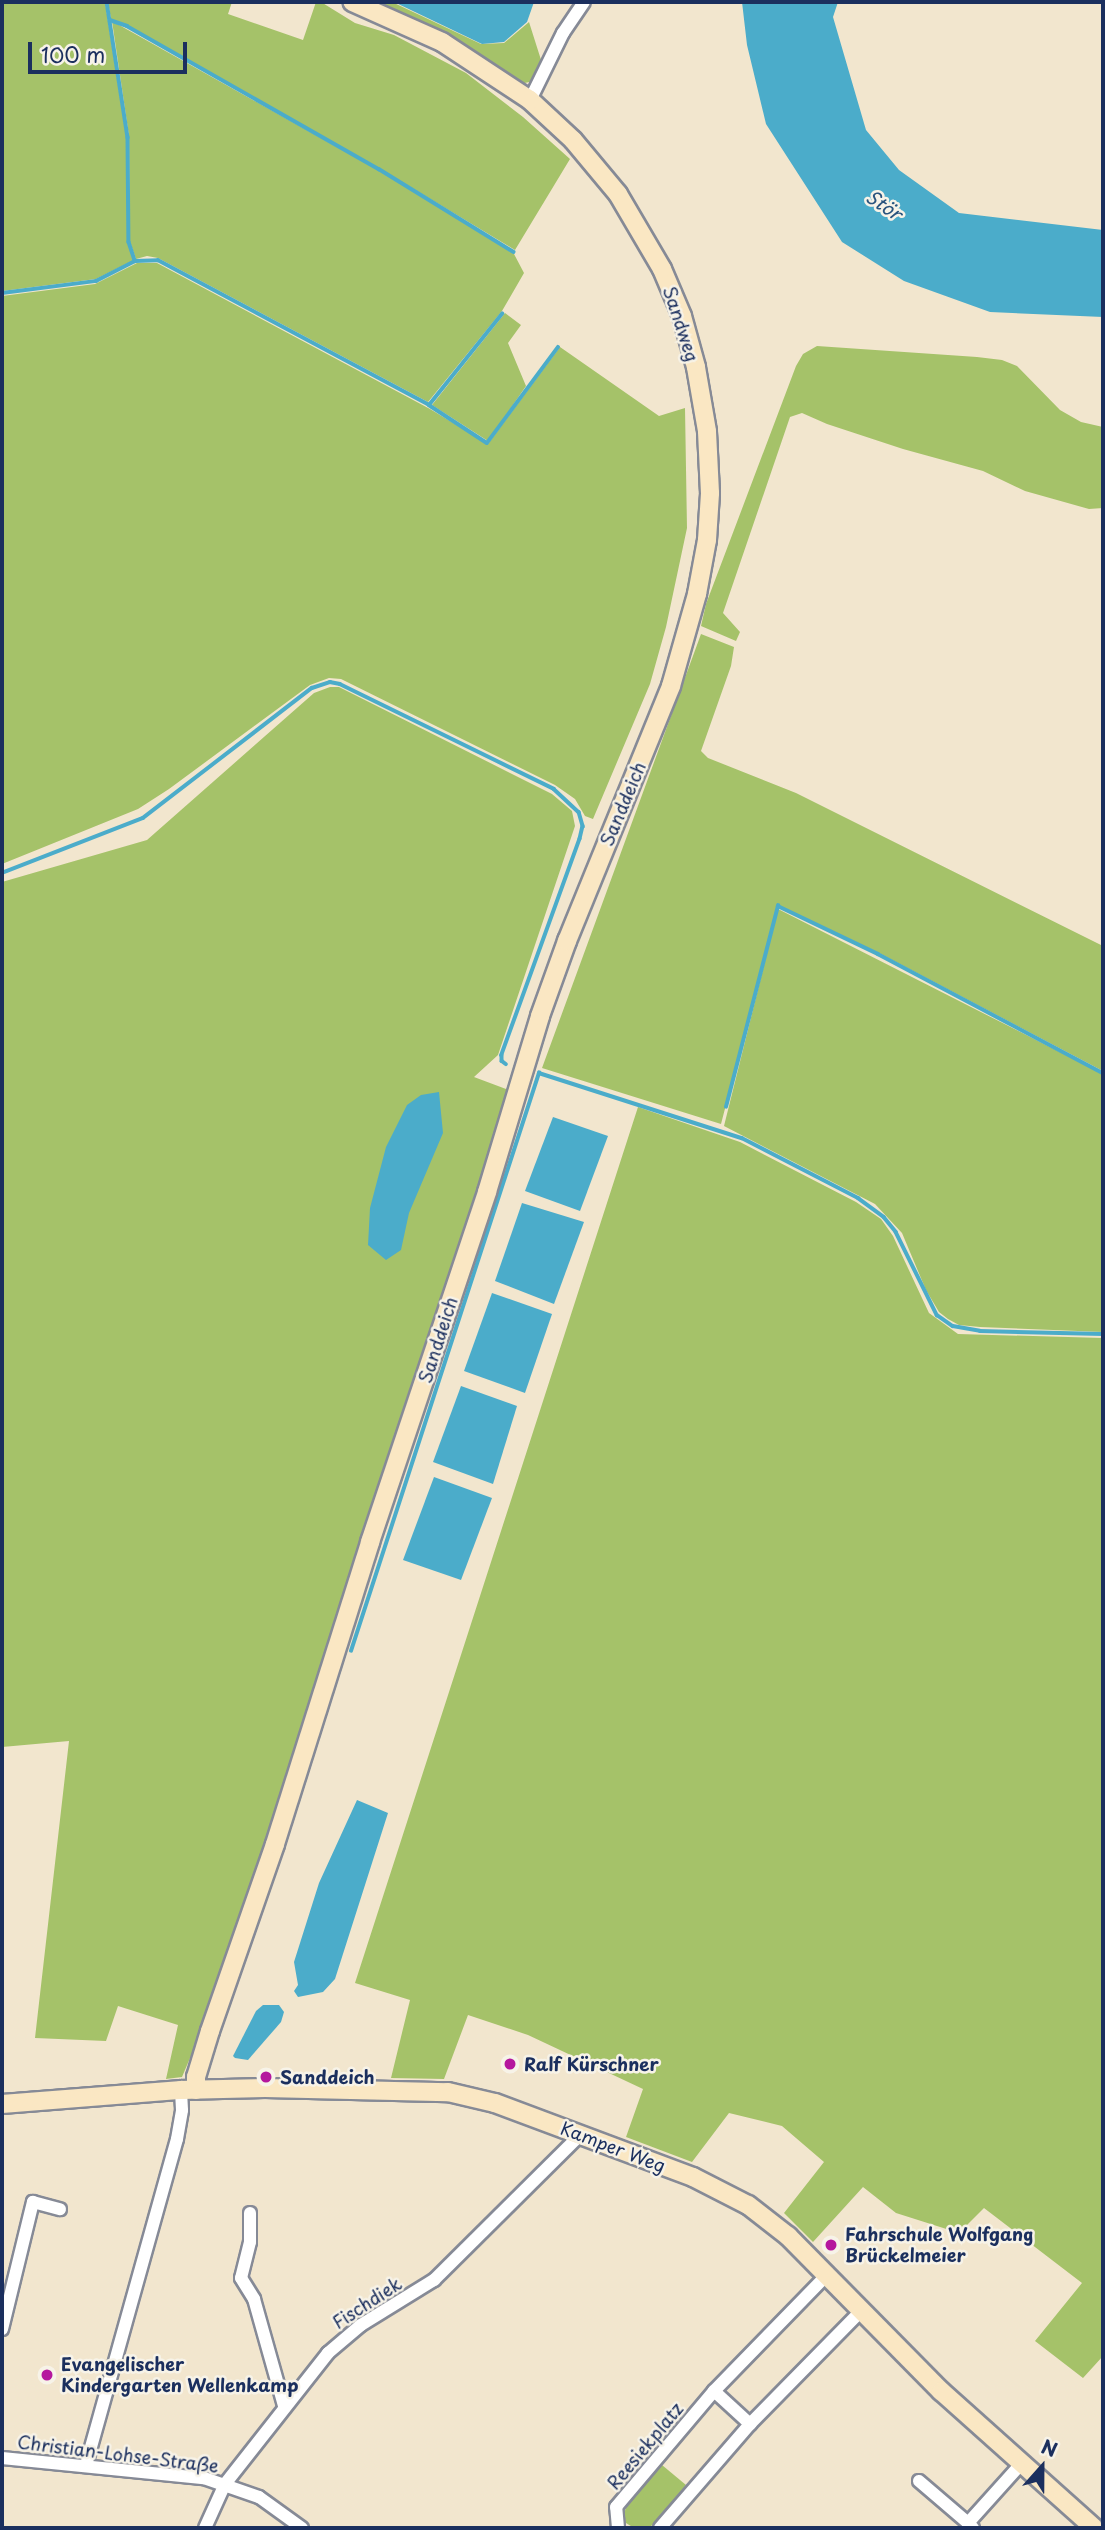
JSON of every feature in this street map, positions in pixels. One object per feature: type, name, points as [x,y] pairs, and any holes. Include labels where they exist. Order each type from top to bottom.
[{"type":"street","name":"Sandweg","points":[[352,2],[442,42],[530,100],[573,140],[618,194],[645,234],[682,316],[703,400],[710,493],[707,540],[697,594]]},
{"type":"street","points":[[530,100],[563,33],[584,2]]},
{"type":"street","name":"Sanddeich","points":[[86,2465],[177,2139],[182,2110],[196,2077],[275,1844],[370,1542],[483,1205],[540,1016],[567,941],[671,686],[697,594]]},
{"type":"street","name":"Kamper Weg","points":[[2,2104],[189,2090],[265,2088],[448,2092],[482,2098],[581,2134],[732,2195],[772,2222],[1020,2465],[1094,2528]]},
{"type":"street","name":"Fischdiek","points":[[205,2528],[225,2484],[284,2406],[338,2342],[434,2280],[581,2134]]},
{"type":"street","points":[[2,2329],[33,2202],[60,2209]]},
{"type":"street","points":[[250,2213],[250,2242],[241,2278],[254,2299],[284,2406]]},
{"type":"street","name":"Reesiekplatz","points":[[618,2528],[616,2507],[714,2391],[826,2276]]},
{"type":"street","points":[[660,2528],[750,2424],[861,2311]]},
{"type":"street","points":[[714,2391],[750,2424]]},
{"type":"street","name":"Christian-Lohse-Straße","points":[[2,2458],[204,2478],[259,2497],[302,2528]]},
{"type":"street","points":[[919,2481],[971,2526],[1020,2465]]},
{"type":"green space","points":[[2,2],[105,2],[126,136],[128,242],[134,260],[96,279],[2,291]]},
{"type":"green space","points":[[108,2],[232,2],[228,14],[303,40],[316,2],[321,2],[355,23],[394,35],[466,73],[523,117],[570,159],[515,250],[379,168],[127,25],[111,19]]},
{"type":"green space","points":[[374,2],[392,2],[481,44],[504,43],[529,22],[542,63],[534,81],[520,84],[463,46]]},
{"type":"green space","points":[[112,21],[378,170],[514,254],[524,273],[502,311],[428,402],[158,258],[147,256],[136,259],[130,242],[129,136]]},
{"type":"green space","points":[[137,263],[157,263],[430,409],[488,444],[560,347],[659,416],[685,408],[687,528],[666,627],[650,684],[593,819],[585,816],[575,799],[555,785],[341,679],[329,678],[310,685],[138,809],[2,864],[2,296],[95,284]]},
{"type":"green space","points":[[505,313],[521,325],[508,343],[526,386],[488,441],[432,405]]},
{"type":"green space","points":[[817,346],[977,357],[1002,360],[1017,366],[1060,410],[1081,422],[1103,427],[1103,508],[1089,509],[1025,491],[983,471],[903,449],[802,413],[790,417],[723,613],[740,632],[736,641],[701,626],[706,604],[796,366],[803,354]]},
{"type":"green space","points":[[701,634],[734,647],[731,666],[701,751],[708,758],[796,793],[1103,946],[1103,1071],[879,953],[778,905],[721,1124],[542,1068]]},
{"type":"green space","points":[[330,687],[339,687],[552,794],[572,811],[575,826],[498,1055],[474,1077],[511,1091],[218,1992],[182,2077],[166,2079],[178,2025],[118,2006],[106,2041],[35,2038],[69,1741],[2,1747],[2,882],[147,840],[314,693]]},
{"type":"green space","points":[[778,909],[1103,1074],[1103,1332],[959,1325],[939,1312],[926,1290],[902,1233],[875,1204],[724,1126]]},
{"type":"green space","points":[[638,1107],[740,1142],[856,1202],[881,1219],[893,1236],[929,1313],[958,1334],[1103,1338],[1103,2356],[1083,2378],[1035,2341],[1082,2283],[984,2208],[959,2233],[896,2213],[863,2187],[813,2242],[784,2213],[824,2162],[782,2126],[729,2113],[692,2162],[626,2137],[643,2089],[528,2035],[468,2015],[444,2079],[391,2078],[410,2000],[355,1983]]},
{"type":"green space","points":[[662,2465],[686,2485],[657,2522],[648,2528],[634,2528],[626,2523],[624,2513],[628,2503]]},
{"type":"water","points":[[394,2],[534,2],[527,22],[504,42],[482,44]]},
{"type":"water","name":"Stör","points":[[742,2],[838,2],[833,17],[866,130],[899,170],[959,213],[1103,230],[1103,317],[990,312],[904,281],[842,242],[766,124],[747,45]]},
{"type":"water","points":[[439,1092],[443,1133],[409,1213],[401,1250],[386,1260],[368,1245],[370,1208],[386,1147],[407,1105],[421,1095]]},
{"type":"water","points":[[553,1117],[608,1136],[580,1211],[525,1191]]},
{"type":"water","points":[[522,1203],[584,1222],[554,1304],[495,1281]]},
{"type":"water","points":[[492,1293],[552,1314],[525,1393],[464,1371]]},
{"type":"water","points":[[461,1386],[517,1406],[493,1484],[433,1462]]},
{"type":"water","points":[[434,1477],[492,1498],[461,1580],[403,1560]]},
{"type":"water","points":[[357,1800],[388,1813],[335,1979],[323,1992],[298,1997],[294,1991],[298,1985],[294,1962],[319,1883]]},
{"type":"water","points":[[263,2005],[279,2005],[284,2012],[281,2022],[248,2060],[235,2058],[233,2056],[256,2011]]},
{"type":"waterway","points":[[107,2],[128,137],[129,242],[135,261]]},
{"type":"waterway","points":[[110,20],[127,26],[379,169],[514,252]]},
{"type":"waterway","points":[[2,293],[96,281],[135,261],[158,260],[429,405],[502,314]]},
{"type":"waterway","points":[[429,405],[487,443],[558,347]]},
{"type":"waterway","points":[[2,873],[143,818],[312,688],[330,682],[340,684],[554,789],[579,812],[583,826],[580,839],[502,1055],[502,1061],[506,1064]]},
{"type":"waterway","points":[[726,1107],[778,906],[878,954],[1103,1073]]},
{"type":"waterway","points":[[351,1651],[539,1073],[742,1138],[858,1198],[884,1217],[896,1232],[937,1315],[953,1326],[980,1331],[1103,1334]]},
{"type":"place","name":"Ralf Kürschner","points":[[510,2064]]},
{"type":"place","name":"Sanddeich","points":[[266,2077]]},
{"type":"place","name":"Fahrschule Wolfgang Brückelmeier","points":[[831,2245]]},
{"type":"place","name":"Evangelischer Kindergarten Wellenkamp","points":[[47,2375]]}]
